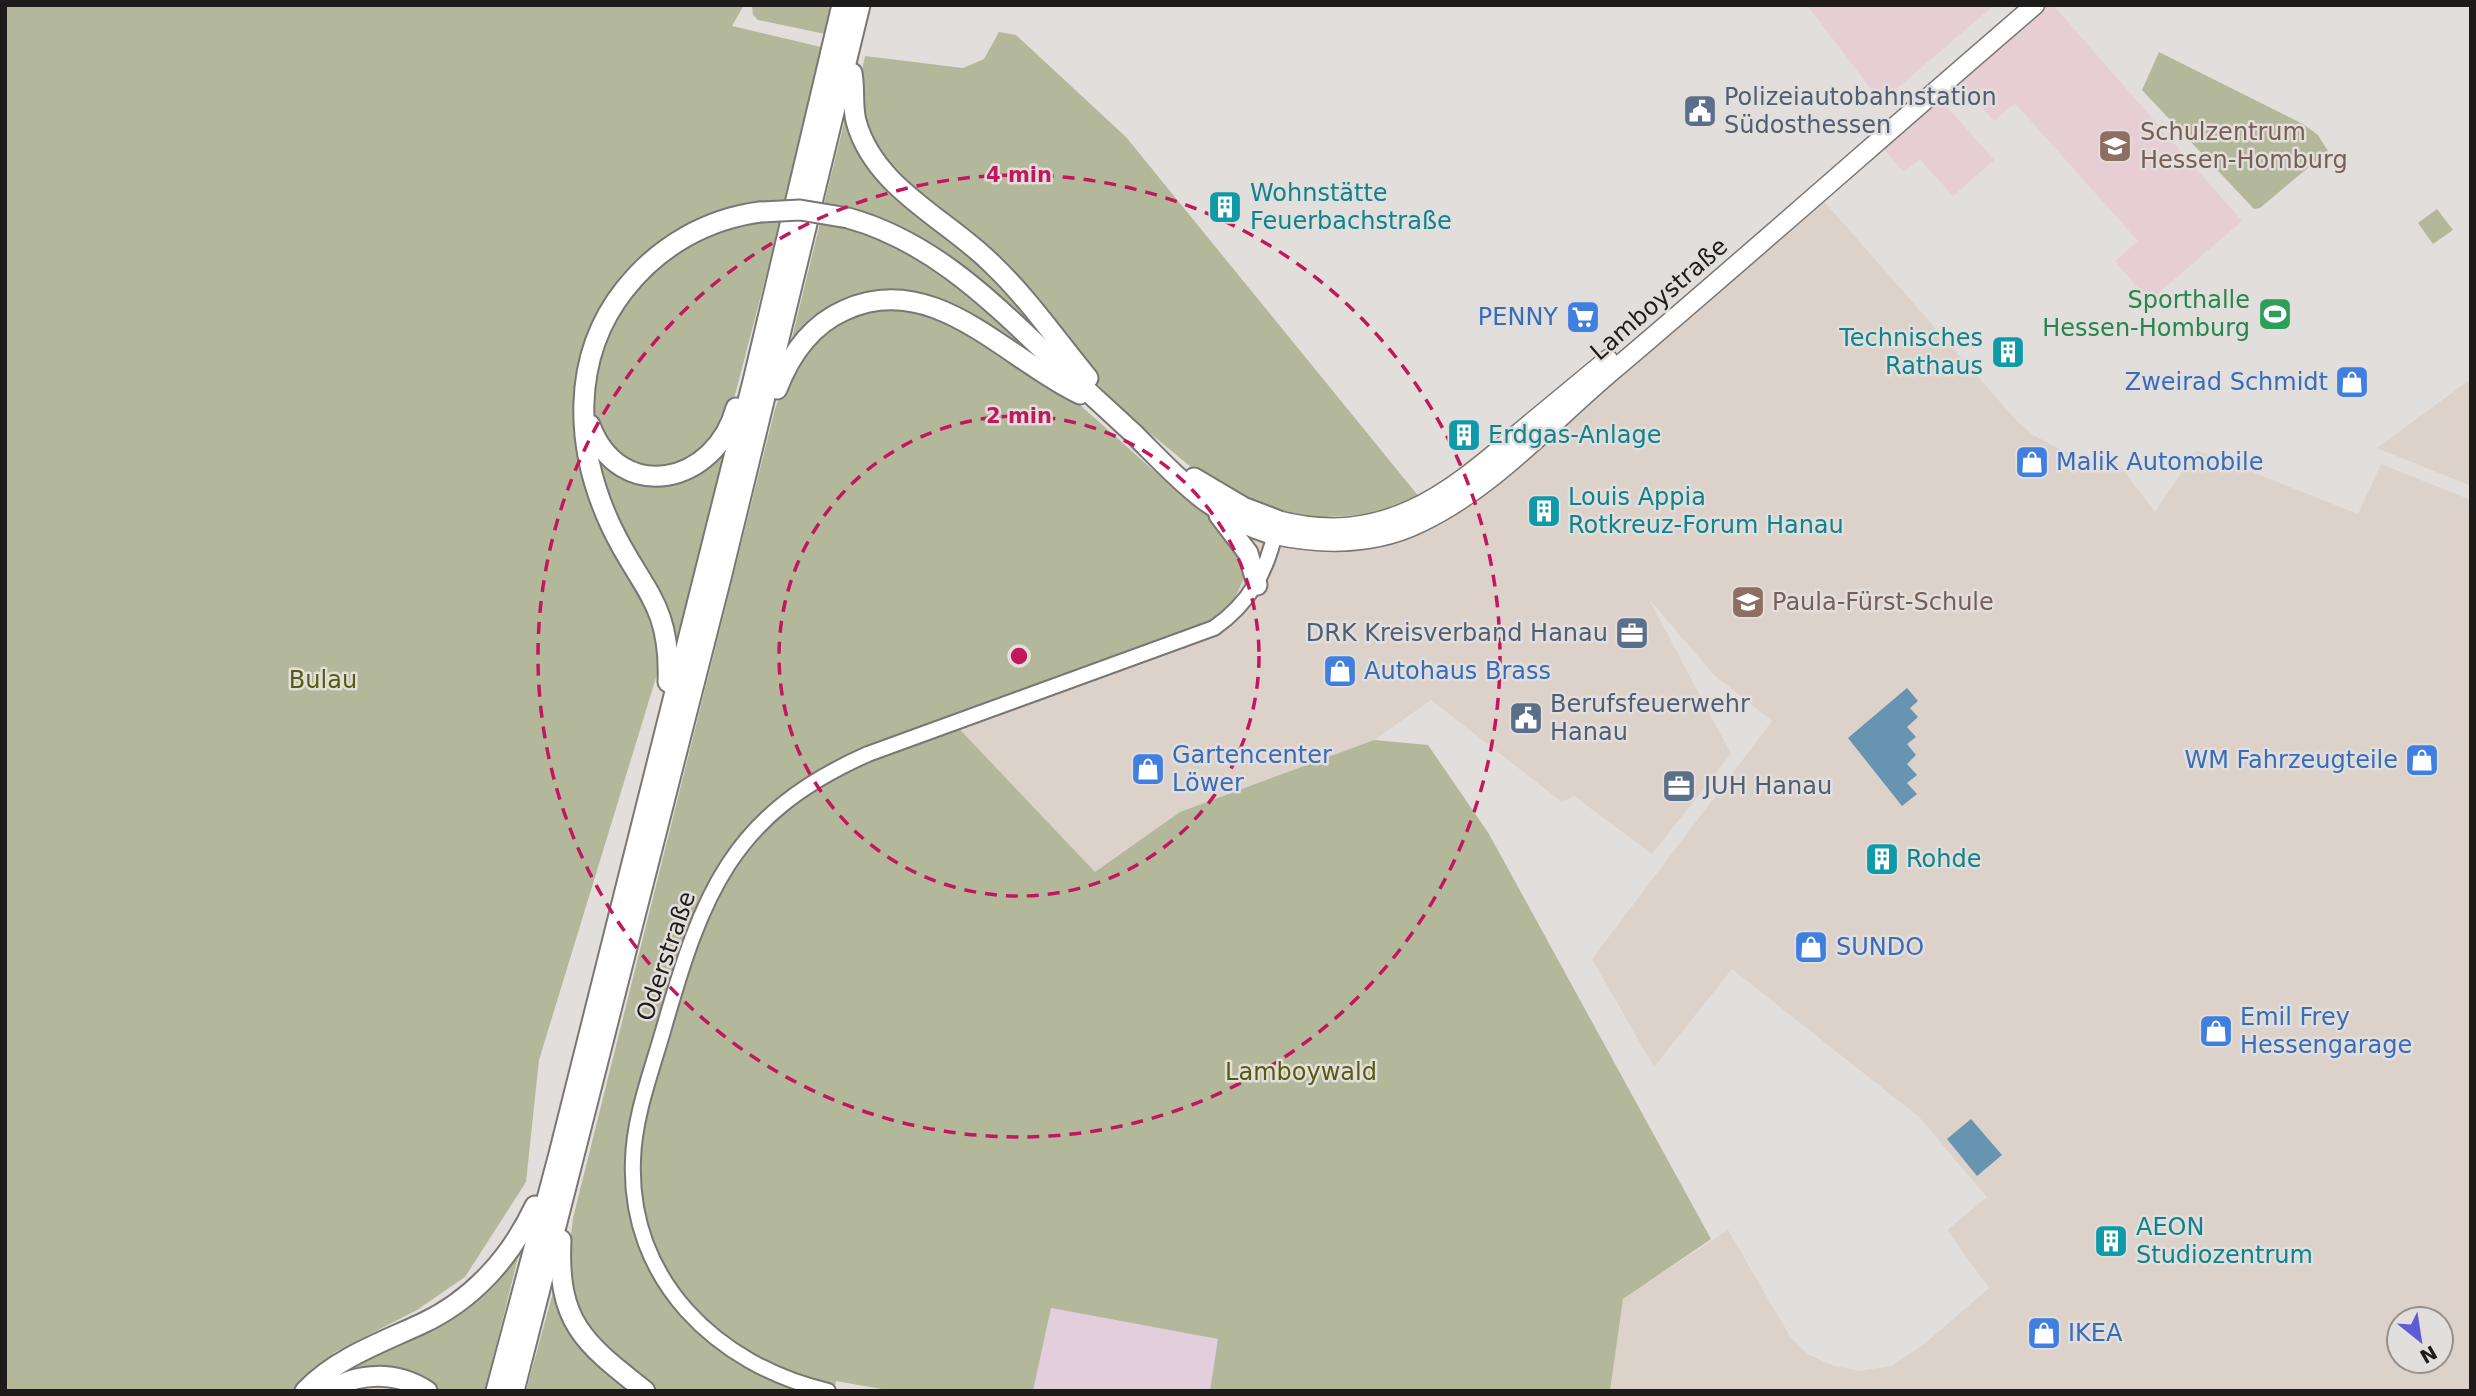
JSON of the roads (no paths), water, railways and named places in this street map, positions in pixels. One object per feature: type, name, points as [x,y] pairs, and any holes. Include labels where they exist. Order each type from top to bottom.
[{"type":"highway","points":[[496,1391],[559,1154],[754,377],[842,5]]},
{"type":"highway","points":[[513,1391],[762,413],[850,56],[860,5]]},
{"type":"highway","points":[[850,56],[856,120],[878,164],[905,192],[974,247],[1010,281],[1089,380],[1104,406]]},
{"type":"highway","points":[[673,700],[668,684],[669,650],[664,625],[649,589],[611,527],[600,501],[589,460],[583,400],[585,373],[594,343],[609,311],[632,280],[682,238],[730,217],[800,210],[848,218],[905,240],[945,264],[1104,406],[1171,474],[1212,506],[1240,523],[1276,528]]},
{"type":"highway","points":[[762,413],[793,356],[821,324],[860,304],[890,299],[933,308],[959,320],[998,341],[1069,389],[1104,406]]},
{"type":"highway","points":[[583,400],[593,432],[616,463],[642,475],[670,476],[699,464],[715,449],[754,377]]},
{"type":"highway","points":[[1149,449],[1276,528]]},
{"type":"highway","points":[[1212,506],[1248,553],[1257,585]]},
{"type":"highway","points":[[305,1391],[354,1354],[449,1309],[484,1280],[525,1226],[559,1154]]},
{"type":"highway","points":[[563,1201],[560,1272],[566,1304],[587,1342],[645,1391]]},
{"type":"highway","points":[[328,1391],[352,1380],[377,1376],[403,1379],[427,1391]]},
{"type":"main road","name":"Lamboystraße","points":[[1276,528],[1330,528],[1371,524],[1411,512],[1460,482],[1639,334],[2019,5]]},
{"type":"main road","name":"Lamboystraße","points":[[1276,528],[1326,541],[1370,539],[1420,523],[1459,500],[1674,319],[2035,5]]},
{"type":"street","name":"Oderstraße","points":[[828,1391],[765,1371],[734,1353],[707,1332],[662,1276],[646,1243],[636,1210],[633,1156],[641,1112],[677,981],[695,925],[709,894],[727,866],[768,817],[820,777],[868,754],[1204,633],[1233,615],[1257,585],[1276,528]]},
{"type":"water","points":[[1907,688],[1918,701],[1910,708],[1918,717],[1907,727],[1916,737],[1907,744],[1916,755],[1907,764],[1917,775],[1907,783],[1917,794],[1902,806],[1848,738]]},
{"type":"water","points":[[1971,1119],[2002,1155],[1977,1176],[1947,1139]]},
{"type":"place","name":"Polizeiautobahnstation Südosthessen","points":[[1700,111]]},
{"type":"place","name":"Schulzentrum Hessen-Homburg","points":[[2115,146]]},
{"type":"place","name":"Wohnstätte Feuerbachstraße","points":[[1225,207]]},
{"type":"place","name":"Sporthalle Hessen-Homburg","points":[[2275,314]]},
{"type":"place","name":"PENNY","points":[[1583,317]]},
{"type":"place","name":"Technisches Rathaus","points":[[2008,352]]},
{"type":"place","name":"Zweirad Schmidt","points":[[2352,382]]},
{"type":"place","name":"Erdgas-Anlage","points":[[1464,435]]},
{"type":"place","name":"Malik Automobile","points":[[2032,462]]},
{"type":"place","name":"Louis Appia Rotkreuz-Forum Hanau","points":[[1544,511]]},
{"type":"place","name":"Paula-Fürst-Schule","points":[[1748,602]]},
{"type":"place","name":"DRK Kreisverband Hanau","points":[[1632,633]]},
{"type":"place","name":"Autohaus Brass","points":[[1340,671]]},
{"type":"place","name":"Berufsfeuerwehr Hanau","points":[[1526,718]]},
{"type":"place","name":"WM Fahrzeugteile","points":[[2422,760]]},
{"type":"place","name":"Gartencenter Löwer","points":[[1148,769]]},
{"type":"place","name":"JUH Hanau","points":[[1679,786]]},
{"type":"place","name":"Rohde","points":[[1882,859]]},
{"type":"place","name":"SUNDO","points":[[1811,947]]},
{"type":"place","name":"Emil Frey Hessengarage","points":[[2216,1031]]},
{"type":"place","name":"AEON Studiozentrum","points":[[2111,1241]]},
{"type":"place","name":"IKEA","points":[[2044,1333]]},
{"type":"park label","name":"Bulau","points":[[323,680]]},
{"type":"park label","name":"Lamboywald","points":[[1301,1072]]}]
